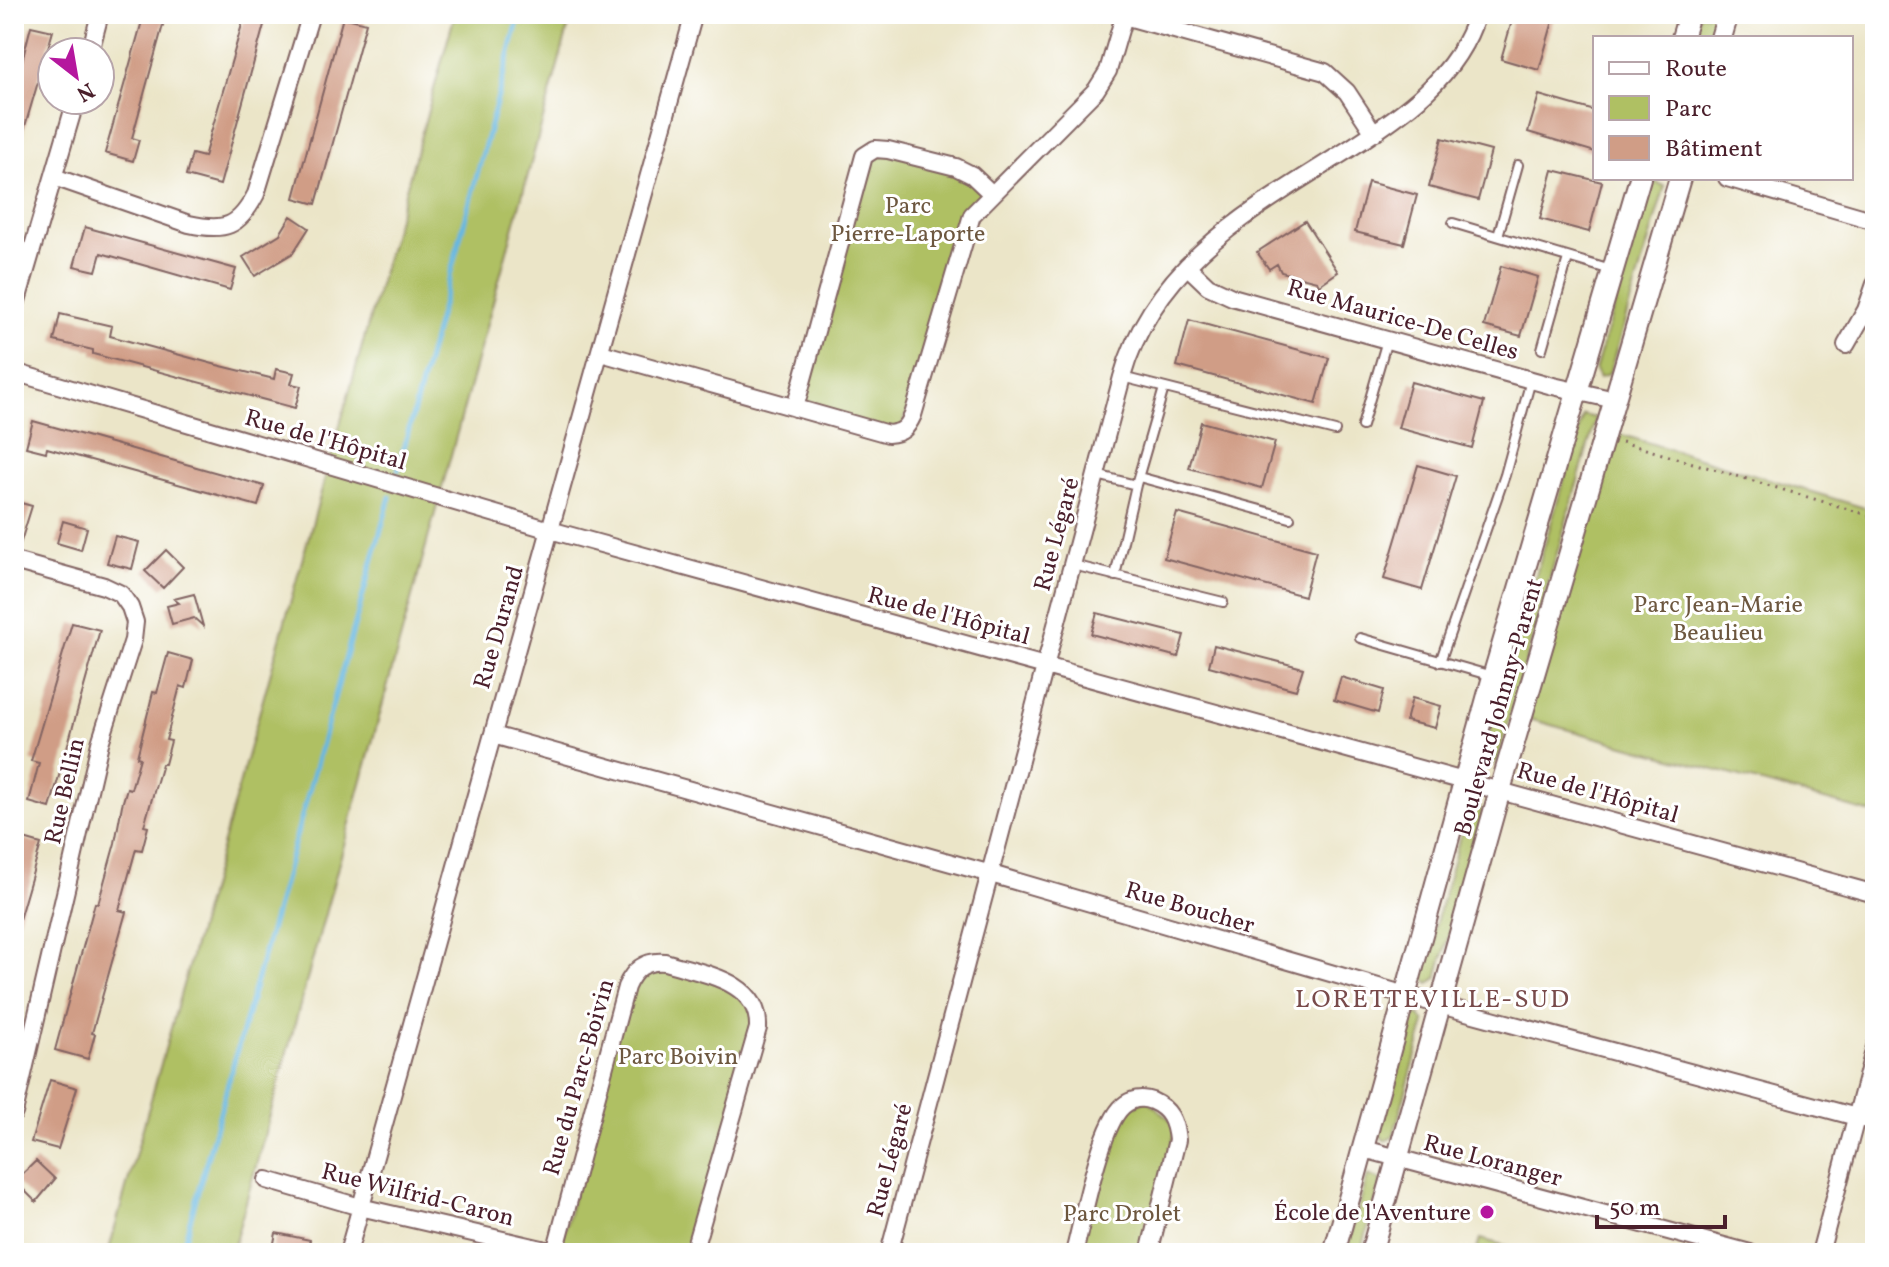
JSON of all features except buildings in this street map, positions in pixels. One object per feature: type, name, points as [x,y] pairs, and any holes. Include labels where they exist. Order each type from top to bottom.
[{"type":"street","points":[[94,36],[100,14]]},
{"type":"street","points":[[54,177],[189,224],[210,229],[228,226],[246,214],[256,194],[311,14]]},
{"type":"street","name":"Rue Durand","points":[[348,1253],[694,14]]},
{"type":"street","name":"Rue Légaré","points":[[889,1253],[1122,377],[1141,329],[1161,294],[1213,240],[1418,101],[1461,52],[1477,14]]},
{"type":"street","points":[[1683,36],[1689,14]]},
{"type":"street","points":[[1722,36],[1728,14]]},
{"type":"street","points":[[601,353],[888,434],[900,433],[908,426],[972,215],[1096,90],[1108,71],[1121,15],[1325,72],[1347,92],[1374,133]]},
{"type":"street","points":[[14,311],[71,116]]},
{"type":"street","points":[[795,408],[864,156],[875,149],[888,150],[956,167],[972,175],[992,194]]},
{"type":"street","name":"Boulevard Johnny-Parent","points":[[1334,1253],[1493,677],[1639,180]]},
{"type":"street","name":"Boulevard Johnny-Parent","points":[[1371,1253],[1500,790],[1679,180]]},
{"type":"street","points":[[1734,180],[1875,221]]},
{"type":"street","name":"Rue Maurice-De Celles","points":[[1187,266],[1208,286],[1232,297],[1531,380],[1615,400]]},
{"type":"street","points":[[1846,345],[1866,310],[1875,284]]},
{"type":"street","name":"Rue de l'Hôpital","points":[[14,372],[550,530],[1875,894]]},
{"type":"street","name":"Rue Bellin","points":[[14,561],[104,586],[121,594],[135,622],[133,640],[100,743],[14,1113]]},
{"type":"street","name":"Rue Boucher","points":[[493,735],[991,874],[1440,1005],[1875,1122]]},
{"type":"street","name":"Rue du Parc-Boivin","points":[[557,1252],[626,987],[632,974],[653,961],[665,962],[737,986],[755,1003],[759,1015],[758,1028],[693,1253]]},
{"type":"street","points":[[1820,1253],[1875,1047]]},
{"type":"street","points":[[1074,1253],[1107,1129],[1123,1105],[1135,1099],[1147,1099],[1169,1112],[1176,1125],[1177,1140],[1149,1253]]},
{"type":"street","name":"Rue Loranger","points":[[1364,1149],[1750,1253]]},
{"type":"street","name":"Rue Wilfrid-Caron","points":[[267,1180],[360,1207],[557,1252]]},
{"type":"lane","points":[[1498,236],[1518,165]]},
{"type":"lane","points":[[1453,223],[1612,270]]},
{"type":"lane","points":[[1542,349],[1568,258]]},
{"type":"lane","points":[[1362,426],[1387,340]]},
{"type":"lane","points":[[1122,377],[1335,431]]},
{"type":"lane","points":[[1440,662],[1505,475],[1531,380]]},
{"type":"lane","points":[[1115,576],[1137,481],[1164,388]]},
{"type":"lane","points":[[1097,475],[1137,481],[1290,518]]},
{"type":"lane","points":[[1073,565],[1223,602]]},
{"type":"lane","points":[[1360,638],[1493,677]]},
{"type":"path","points":[[1604,437],[1875,517]]},
{"type":"green space","points":[[455,14],[572,14],[232,1253],[108,1253]]},
{"type":"green space","points":[[1700,14],[1716,14],[1710,36],[1694,36]]},
{"type":"green space","name":"Parc Pierre-Laporte","points":[[875,149],[955,167],[992,194],[972,216],[900,433],[795,408],[859,171]]},
{"type":"green space","points":[[1652,181],[1665,186],[1609,374],[1599,378],[1595,370]]},
{"type":"green space","points":[[1583,415],[1596,418],[1497,761],[1486,766],[1482,758]]},
{"type":"green space","name":"Parc Jean-Marie Beaulieu","points":[[1606,430],[1875,511],[1875,814],[1522,717]]},
{"type":"green space","points":[[1476,803],[1482,815],[1437,978],[1429,983],[1421,976],[1468,808]]},
{"type":"green space","name":"Parc Boivin","points":[[653,961],[737,986],[759,1015],[693,1253],[559,1253],[626,987]]},
{"type":"green space","points":[[1414,1015],[1419,1015],[1425,1023],[1393,1137],[1385,1141],[1378,1133]]},
{"type":"green space","name":"Parc Drolet","points":[[1147,1099],[1176,1125],[1149,1253],[1074,1253],[1115,1116]]},
{"type":"green space","points":[[1368,1175],[1381,1180],[1361,1253],[1346,1253]]},
{"type":"green space","points":[[1480,1239],[1534,1253],[1476,1253]]},
{"type":"waterway","points":[[398,470],[520,14]]},
{"type":"waterway","points":[[181,1253],[390,497]]},
{"type":"place","name":"École de l'Aventure","points":[[1487,1212]]},
{"type":"district","name":"LORETTEVILLE-SUD","points":[[1433,998]]}]
